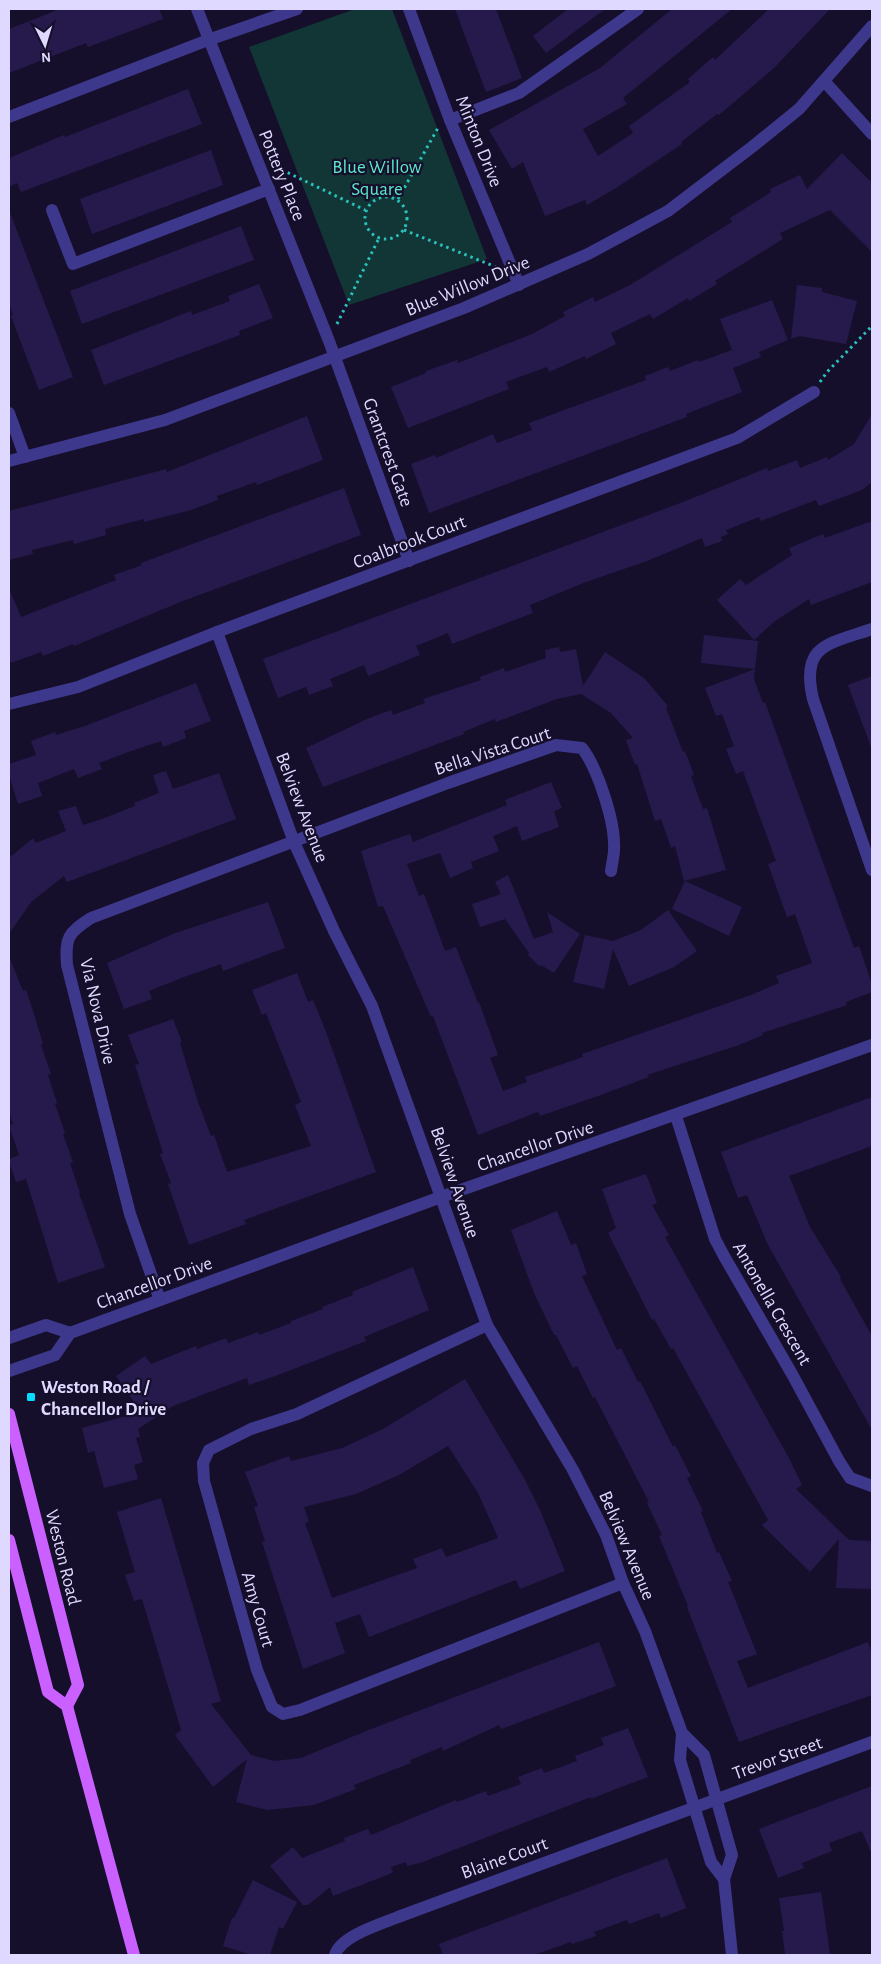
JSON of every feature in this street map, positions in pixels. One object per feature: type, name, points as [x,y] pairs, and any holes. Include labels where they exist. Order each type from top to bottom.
[{"type":"main road","name":"Weston Road","points":[[9,1414],[78,1685],[67,1706]]},
{"type":"main road","points":[[9,1540],[48,1692],[67,1706],[134,1955]]},
{"type":"street","name":"Pottery Place","points":[[197,9],[334,355]]},
{"type":"street","points":[[9,117],[208,40],[297,9]]},
{"type":"street","name":"Minton Drive","points":[[410,9],[449,115],[517,280]]},
{"type":"street","points":[[449,115],[519,93],[635,10]]},
{"type":"street","name":"Blue Willow Drive","points":[[9,461],[165,420],[334,355],[464,308],[517,280],[566,265],[668,211],[799,109],[825,82],[872,26]]},
{"type":"street","points":[[825,82],[872,134]]},
{"type":"street","points":[[52,210],[73,264],[269,189]]},
{"type":"street","name":"Grantcrest Gate","points":[[334,355],[408,561]]},
{"type":"street","name":"Coalbrook Court","points":[[9,704],[78,687],[217,632],[737,438],[814,392]]},
{"type":"street","points":[[9,413],[25,457]]},
{"type":"street","points":[[872,629],[827,645],[813,659],[808,669],[813,699],[872,870]]},
{"type":"street","name":"Belview Avenue","points":[[217,632],[294,842],[334,931],[372,1006],[487,1325],[593,1506],[644,1631],[682,1733],[704,1755],[732,1855],[724,1879],[732,1955]]},
{"type":"street","name":"Bella Vista Court","points":[[294,842],[556,745],[575,746],[582,748],[588,755],[607,804],[614,843],[611,871]]},
{"type":"street","name":"Via Nova Drive","points":[[160,1300],[130,1214],[67,965],[68,937],[75,929],[92,918],[294,842]]},
{"type":"street","name":"Chancellor Drive","points":[[70,1333],[441,1197],[676,1116],[872,1045]]},
{"type":"street","name":"Antonella Crescent","points":[[676,1116],[715,1239],[724,1256],[792,1374],[838,1461],[850,1478],[872,1486]]},
{"type":"street","points":[[9,1338],[46,1325],[70,1333],[55,1355],[9,1371]]},
{"type":"street","name":"Amy Court","points":[[487,1325],[297,1414],[250,1430],[209,1450],[203,1463],[204,1480],[254,1662],[272,1707],[283,1714],[300,1710],[623,1583]]},
{"type":"street","name":"Belview Avenue","points":[[682,1733],[680,1760],[711,1862],[724,1879]]},
{"type":"street","name":"Trevor Street","points":[[694,1806],[872,1742]]},
{"type":"street","name":"Blaine Court","points":[[336,1955],[337,1949],[346,1941],[368,1929],[694,1806]]},
{"type":"path","points":[[398,199],[449,115]]},
{"type":"path","points":[[256,157],[365,210]]},
{"type":"path","points":[[386,196],[398,199],[408,213],[404,230],[394,238],[379,238],[369,232],[364,222],[365,210],[373,200],[386,196]]},
{"type":"path","points":[[404,230],[517,280]]},
{"type":"path","points":[[330,341],[379,238]]},
{"type":"path","points":[[814,392],[827,372],[872,326]]},
{"type":"green space","name":"Blue Willow Square","points":[[355,9],[392,9],[487,259],[349,305],[249,47]]},
{"type":"building","points":[[60,9],[159,9],[163,19],[88,47],[86,43],[9,73],[9,29]]},
{"type":"building","points":[[455,9],[496,9],[522,78],[486,92]]},
{"type":"building","points":[[568,9],[605,9],[546,53],[533,36]]},
{"type":"building","points":[[672,9],[732,9],[623,98],[627,104],[583,129],[598,156],[633,133],[629,126],[690,82],[688,79],[713,57],[715,60],[769,9],[830,9],[774,68],[719,115],[717,114],[681,142],[682,144],[587,205],[585,200],[545,216],[523,162],[512,169],[489,130],[600,68]]},
{"type":"building","points":[[188,89],[202,124],[21,192],[17,183],[9,187],[9,158],[64,135],[65,137]]},
{"type":"building","points":[[211,150],[223,185],[92,234],[80,199]]},
{"type":"building","points":[[842,153],[872,183],[872,252],[830,210],[780,233],[783,239],[715,281],[717,284],[689,301],[688,298],[653,319],[650,314],[611,333],[616,344],[586,359],[585,356],[549,372],[547,367],[506,382],[509,389],[408,428],[391,387],[426,373],[426,371],[457,360],[458,363],[532,334],[565,316],[563,312],[593,297],[595,302],[630,285],[732,222],[730,218],[771,192],[770,189],[800,175],[807,189]]},
{"type":"building","points":[[9,210],[73,377],[39,390],[11,316],[13,315],[9,304]]},
{"type":"building","points":[[241,226],[254,260],[82,324],[70,291]]},
{"type":"building","points":[[259,284],[273,318],[239,331],[240,335],[104,385],[91,350],[191,311],[192,315],[230,301],[228,296]]},
{"type":"building","points":[[797,285],[822,288],[822,292],[857,301],[846,344],[799,336],[791,339]]},
{"type":"building","points":[[772,300],[788,340],[759,352],[761,357],[733,368],[742,392],[686,414],[687,417],[429,513],[411,464],[435,455],[436,458],[493,434],[497,443],[532,430],[529,423],[646,380],[645,376],[668,367],[670,371],[732,350],[720,319]]},
{"type":"building","points":[[872,414],[872,482],[862,490],[819,506],[816,500],[761,521],[759,517],[726,530],[728,534],[721,537],[722,541],[705,547],[702,538],[530,605],[533,613],[452,644],[448,633],[416,646],[420,655],[368,676],[364,665],[330,679],[333,686],[309,695],[306,687],[278,698],[263,659],[683,502],[767,468],[768,471],[797,460],[800,468],[827,457],[828,460],[854,444]]},
{"type":"building","points":[[307,416],[323,460],[257,485],[256,482],[217,496],[218,500],[191,510],[144,522],[144,519],[105,529],[106,535],[74,544],[73,540],[32,550],[33,554],[9,560],[9,511],[166,469],[167,472]]},
{"type":"building","points":[[344,488],[361,535],[183,601],[74,646],[73,644],[43,656],[41,652],[11,663],[9,656],[9,588],[21,617],[116,580],[114,575],[142,565],[141,563]]},
{"type":"building","points":[[872,521],[872,582],[811,605],[809,599],[775,621],[754,640],[717,600],[740,579],[746,585],[792,555],[789,548],[823,534],[825,538]]},
{"type":"building","points":[[704,635],[758,641],[754,679],[763,703],[765,702],[854,948],[859,946],[872,984],[872,992],[846,1002],[847,1005],[762,1033],[763,1035],[739,1045],[647,1075],[649,1077],[540,1116],[538,1112],[478,1135],[433,1016],[431,1017],[383,906],[378,907],[361,851],[410,834],[413,842],[507,805],[505,800],[551,782],[562,808],[554,811],[559,827],[522,841],[517,826],[493,836],[499,851],[471,862],[473,868],[450,878],[440,853],[407,864],[419,896],[424,894],[445,951],[456,947],[479,1002],[498,1055],[490,1058],[503,1091],[527,1082],[525,1077],[583,1057],[582,1054],[751,995],[779,983],[776,976],[812,963],[795,914],[787,917],[768,864],[776,861],[743,771],[736,774],[726,749],[734,746],[722,714],[716,716],[705,688],[755,669],[701,663]]},
{"type":"building","points":[[559,647],[560,652],[576,649],[583,686],[605,652],[644,678],[668,706],[666,708],[694,775],[691,776],[703,809],[707,808],[726,870],[684,881],[675,846],[671,848],[661,819],[655,821],[637,764],[635,765],[626,740],[633,738],[611,713],[581,694],[557,699],[496,722],[495,719],[463,732],[464,734],[323,787],[306,748],[367,719],[391,710],[393,715],[425,703],[423,699],[481,680],[480,677],[504,668],[505,672],[546,658],[545,650]]},
{"type":"building","points":[[872,676],[872,747],[871,747],[848,685]]},
{"type":"building","points":[[196,683],[211,721],[184,731],[186,738],[163,747],[161,741],[131,751],[99,763],[102,769],[78,778],[74,769],[38,783],[42,796],[18,804],[9,775],[9,764],[36,755],[31,741],[55,732],[56,735],[85,726]]},
{"type":"building","points":[[166,771],[173,789],[219,773],[236,819],[67,882],[64,876],[31,902],[9,934],[9,858],[33,838],[36,843],[66,831],[58,811],[76,806],[83,825],[102,819],[135,806],[134,803],[159,793],[153,775]]},
{"type":"building","points":[[508,875],[534,939],[553,932],[547,912],[580,934],[554,973],[541,965],[539,966],[528,955],[529,953],[505,919],[480,927],[472,904],[501,894],[495,882]]},
{"type":"building","points":[[685,881],[742,907],[729,936],[672,909]]},
{"type":"building","points":[[268,902],[285,948],[223,971],[221,964],[184,977],[149,991],[152,999],[124,1009],[107,963],[173,934]]},
{"type":"building","points":[[668,910],[697,951],[674,967],[629,986],[613,949],[604,989],[573,982],[585,935],[613,941],[641,930]]},
{"type":"building","points":[[9,956],[23,991],[26,990],[34,1014],[43,1044],[41,1045],[51,1074],[48,1075],[57,1103],[55,1104],[73,1162],[70,1163],[105,1267],[58,1283],[26,1179],[16,1182],[9,1162],[9,1159],[19,1155],[9,1126],[13,1124],[9,1112]]},
{"type":"building","points":[[297,973],[308,1002],[313,1000],[325,1029],[376,1172],[244,1220],[246,1224],[189,1245],[168,1184],[171,1183],[160,1154],[163,1153],[135,1065],[139,1064],[128,1035],[173,1019],[182,1042],[180,1043],[198,1102],[211,1136],[214,1135],[227,1172],[311,1146],[295,1105],[301,1102],[266,1013],[262,1015],[252,990]]},
{"type":"building","points":[[872,1097],[872,1146],[789,1176],[810,1227],[841,1277],[840,1279],[872,1336],[872,1430],[767,1243],[747,1195],[738,1198],[721,1152]]},
{"type":"building","points":[[646,1174],[657,1203],[652,1205],[669,1235],[665,1237],[789,1458],[802,1485],[796,1489],[849,1540],[872,1541],[871,1589],[836,1588],[839,1539],[810,1572],[762,1525],[768,1520],[673,1348],[671,1349],[654,1319],[652,1320],[608,1233],[616,1228],[602,1189]]},
{"type":"building","points":[[557,1211],[571,1245],[576,1243],[587,1274],[582,1276],[617,1350],[621,1348],[673,1447],[675,1445],[691,1476],[687,1478],[703,1511],[701,1512],[717,1553],[719,1552],[732,1581],[728,1582],[757,1654],[737,1661],[748,1688],[868,1642],[872,1654],[872,1695],[739,1742],[688,1606],[659,1536],[662,1535],[647,1503],[649,1502],[595,1397],[593,1398],[577,1366],[573,1368],[556,1335],[554,1335],[534,1293],[511,1230]]},
{"type":"building","points":[[413,1267],[429,1310],[364,1337],[366,1341],[278,1375],[249,1385],[247,1378],[173,1406],[138,1429],[140,1437],[136,1438],[143,1462],[134,1465],[138,1479],[104,1488],[94,1451],[88,1453],[82,1428],[141,1412],[116,1376],[145,1356],[151,1364],[196,1346],[197,1349],[226,1338],[228,1343],[258,1332],[259,1335],[323,1309],[322,1307],[353,1295],[352,1292]]},
{"type":"building","points":[[465,1379],[524,1478],[540,1510],[565,1571],[520,1589],[516,1580],[369,1637],[360,1614],[335,1623],[345,1653],[303,1669],[262,1542],[265,1541],[254,1507],[258,1506],[245,1472],[289,1456],[291,1461],[342,1448],[383,1429]],"holes":[[[448,1446],[478,1493],[498,1538],[446,1557],[442,1548],[413,1559],[417,1568],[332,1598],[305,1523],[309,1522],[304,1507],[356,1494],[399,1475]]]},
{"type":"building","points":[[161,1498],[221,1701],[211,1704],[251,1755],[274,1761],[301,1758],[366,1731],[599,1642],[616,1686],[501,1729],[499,1725],[443,1751],[442,1747],[410,1760],[411,1763],[354,1785],[356,1789],[314,1805],[267,1810],[236,1802],[247,1759],[213,1787],[175,1735],[181,1730],[142,1599],[134,1601],[125,1575],[135,1572],[117,1512]]},
{"type":"building","points":[[628,1728],[648,1777],[591,1799],[591,1797],[420,1863],[407,1866],[406,1862],[391,1867],[393,1872],[387,1875],[333,1896],[330,1887],[308,1905],[303,1905],[270,1866],[293,1847],[302,1858],[345,1841],[344,1838],[368,1829],[371,1835],[456,1800],[457,1802],[486,1791],[488,1796],[521,1784],[518,1777],[542,1768],[544,1773],[577,1761],[575,1756],[604,1745],[601,1738]]},
{"type":"building","points":[[872,1786],[872,1855],[862,1831],[829,1843],[832,1851],[802,1863],[804,1868],[778,1878],[759,1829]]},
{"type":"building","points":[[667,1858],[686,1908],[661,1918],[659,1913],[629,1924],[627,1920],[594,1932],[596,1936],[572,1944],[571,1942],[534,1955],[443,1955],[439,1944]]},
{"type":"building","points":[[253,1880],[297,1902],[283,1929],[279,1927],[270,1955],[252,1955],[223,1946],[232,1918],[234,1918]]},
{"type":"building","points":[[821,1892],[830,1954],[785,1955],[782,1931],[784,1931],[779,1898]]},
{"type":"place","name":"Weston Road / Chancellor Drive","points":[[31,1397]]}]
